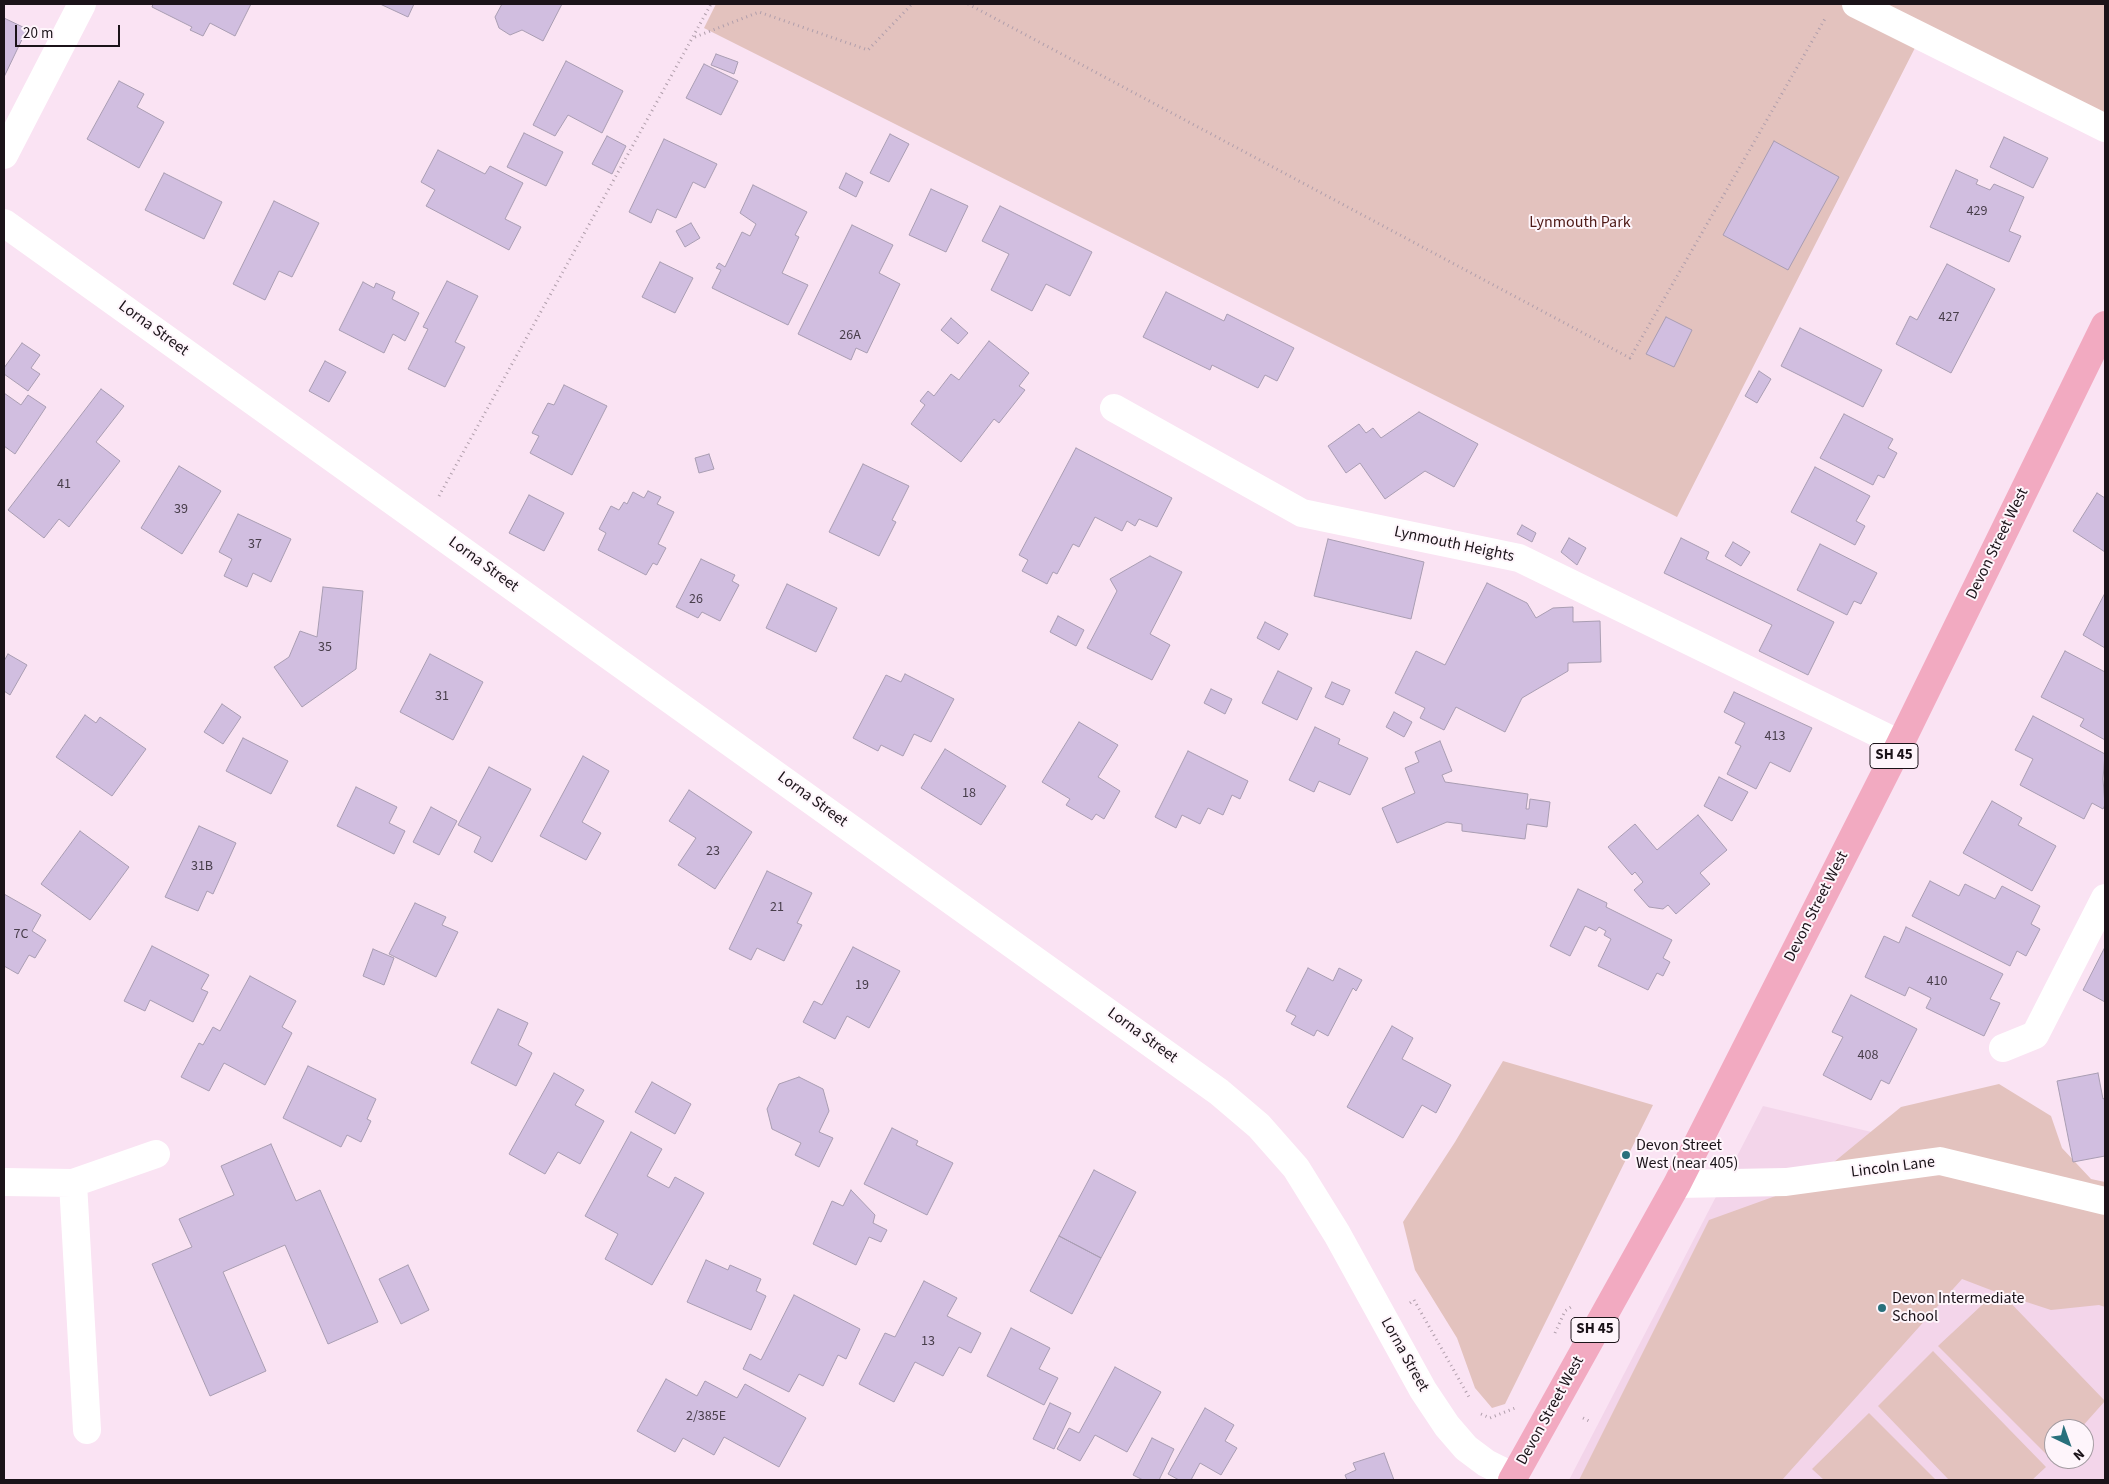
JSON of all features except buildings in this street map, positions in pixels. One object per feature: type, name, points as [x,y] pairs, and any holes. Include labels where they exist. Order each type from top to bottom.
[{"type":"main road","name":"Devon Street West","points":[[1513,1479],[1677,1184],[1900,744],[2105,325]]},
{"type":"street","points":[[4,155],[82,4]]},
{"type":"street","points":[[1856,4],[2105,128]]},
{"type":"street","name":"Lorna Street","points":[[4,223],[1219,1092],[1259,1126],[1296,1168],[1337,1234],[1423,1390],[1447,1426],[1466,1448],[1486,1463],[1513,1479]]},
{"type":"street","name":"Lynmouth Heights","points":[[1114,408],[1302,512],[1519,558],[1900,744]]},
{"type":"street","points":[[2003,1048],[2035,1034],[2105,898]]},
{"type":"street","points":[[4,1182],[73,1183],[156,1154]]},
{"type":"street","name":"Lincoln Lane","points":[[1677,1184],[1786,1182],[1940,1161],[2105,1200]]},
{"type":"street","points":[[73,1183],[87,1430]]},
{"type":"path","points":[[424,523],[711,4]]},
{"type":"path","points":[[694,37],[760,12],[868,50],[912,4]]},
{"type":"path","points":[[968,4],[1630,358],[1829,12]]},
{"type":"path","points":[[1384,1318],[1414,1300],[1473,1404]]},
{"type":"path","points":[[1552,1338],[1565,1311]]},
{"type":"path","points":[[1477,1412],[1490,1418],[1519,1406]]},
{"type":"shaded area","name":"Devon Intermediate School","points":[[1763,1106],[2105,1188],[2105,1480],[1569,1480]]},
{"type":"green space","name":"Lynmouth Park","points":[[716,4],[2105,4],[2105,126],[1922,34],[1677,517],[704,28]]},
{"type":"green space","points":[[1503,1061],[1653,1105],[1505,1404],[1492,1408],[1475,1388],[1457,1338],[1415,1270],[1403,1222],[1455,1142]]},
{"type":"green space","name":"Devon Intermediate School","points":[[1999,1084],[2051,1116],[2062,1148],[2091,1179],[2105,1182],[2105,1307],[2099,1305],[2051,1310],[2002,1294],[2105,1401],[2089,1419],[2044,1419],[2044,1452],[1938,1346],[1996,1292],[1962,1279],[1782,1480],[1579,1480],[1709,1220],[1806,1185],[1901,1107]]},
{"type":"green space","points":[[1933,1351],[2044,1465],[2044,1469],[2032,1480],[1949,1480],[1878,1406]]},
{"type":"green space","points":[[1869,1413],[1936,1480],[1824,1480],[1812,1469]]},
{"type":"place","name":"Devon Street West (near 405)","points":[[1626,1155]]},
{"type":"place","name":"Devon Intermediate School","points":[[1882,1308]]}]
